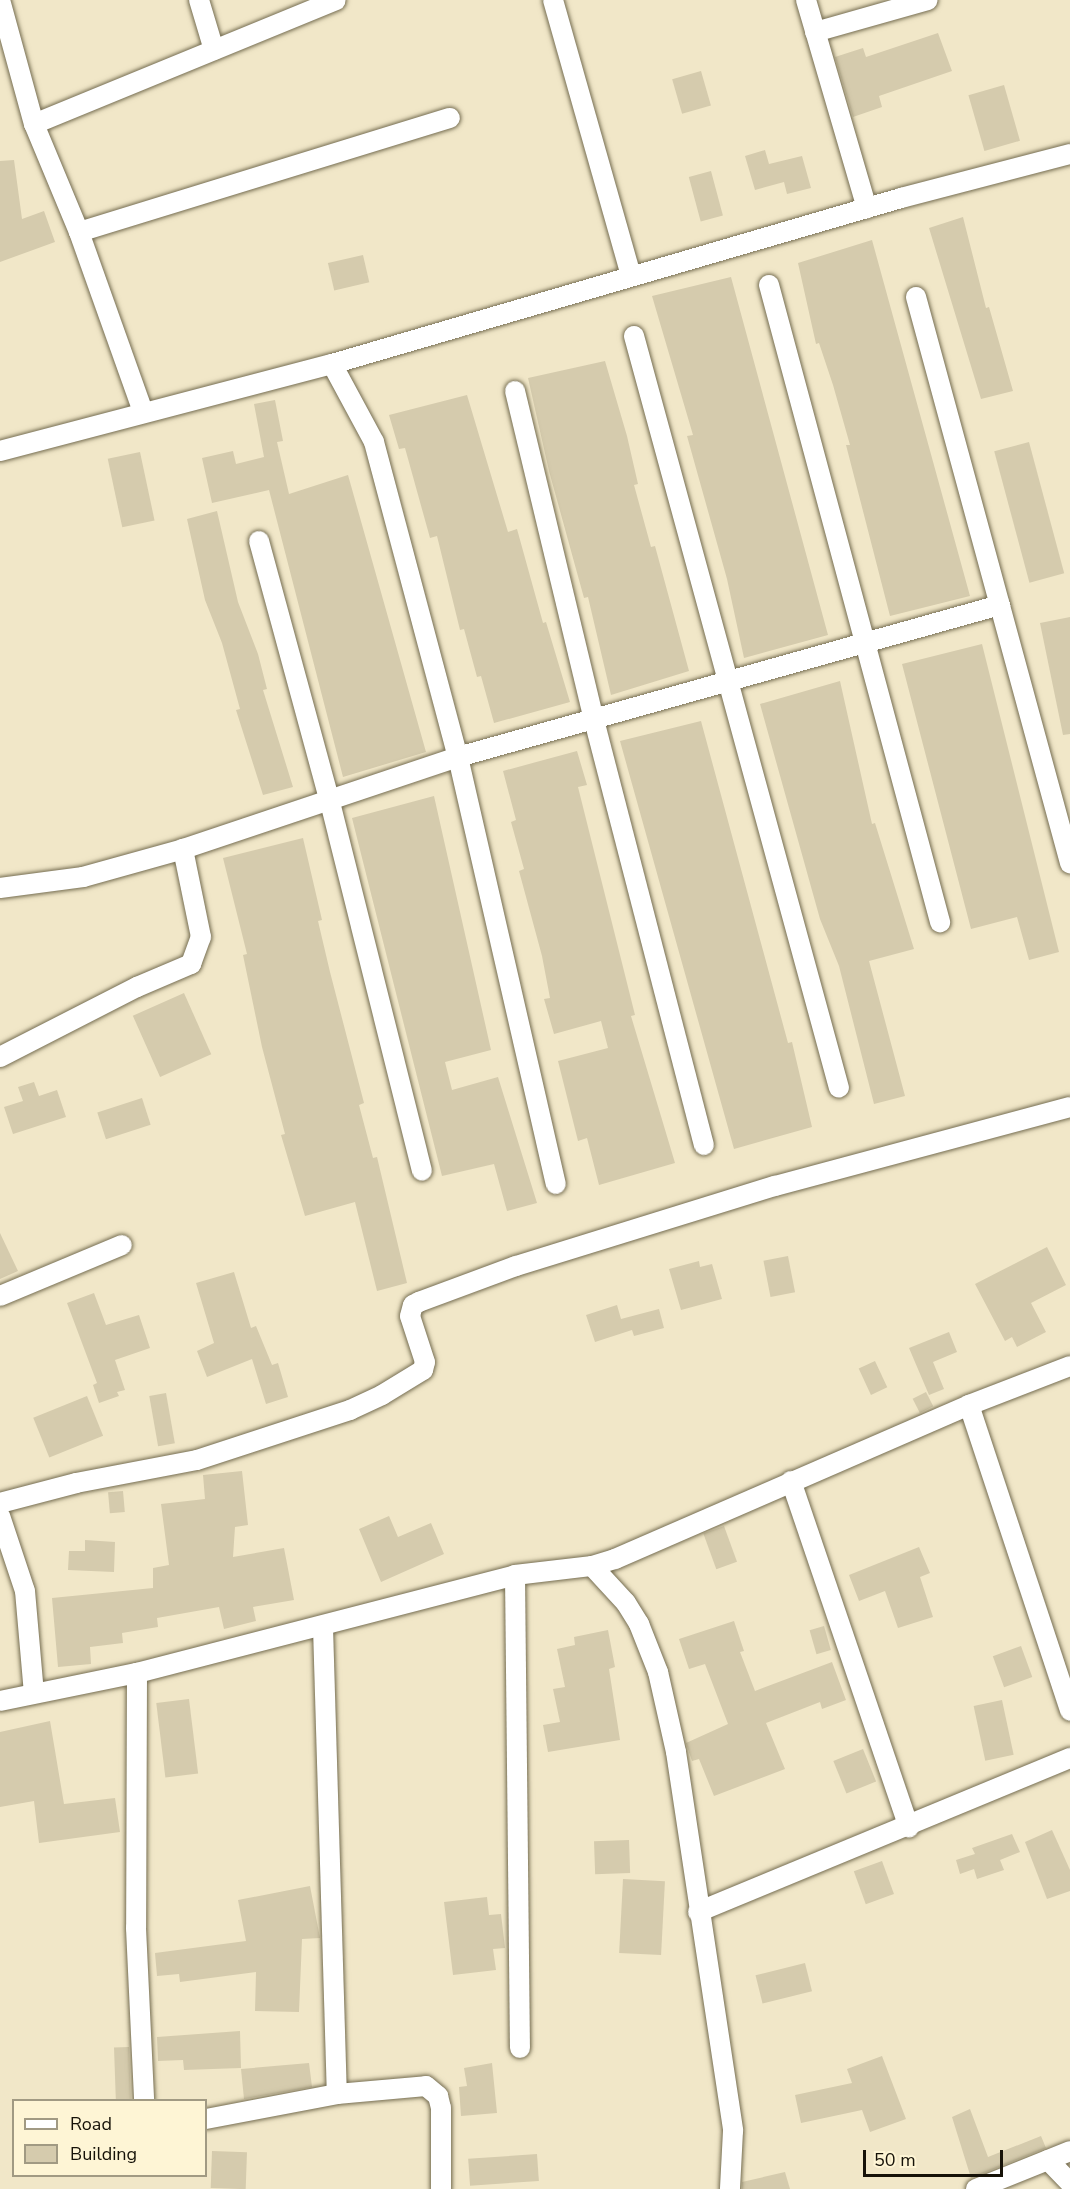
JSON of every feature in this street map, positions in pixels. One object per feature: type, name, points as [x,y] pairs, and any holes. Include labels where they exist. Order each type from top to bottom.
[{"type":"street","points":[[0,0],[34,124],[79,232],[142,412]]},
{"type":"street","points":[[199,0],[214,50]]},
{"type":"street","points":[[34,124],[336,0]]},
{"type":"street","points":[[553,0],[631,276]]},
{"type":"street","points":[[806,0],[867,208]]},
{"type":"street","points":[[815,32],[928,0]]},
{"type":"street","points":[[79,232],[450,118]]},
{"type":"street","points":[[0,451],[332,364],[867,208],[1070,154]]},
{"type":"street","points":[[769,285],[867,643],[940,922]]},
{"type":"street","points":[[916,297],[1070,863]]},
{"type":"street","points":[[634,336],[727,684],[839,1088]]},
{"type":"street","points":[[332,364],[374,442],[458,757],[556,1184]]},
{"type":"street","points":[[515,391],[594,720],[704,1145]]},
{"type":"street","points":[[259,541],[329,798],[422,1171]]},
{"type":"street","points":[[0,888],[83,877],[183,849],[329,798],[458,757],[727,684],[1000,605]]},
{"type":"street","points":[[0,1057],[138,987],[192,964],[201,937],[183,849]]},
{"type":"street","points":[[0,1503],[76,1483],[197,1460],[350,1410],[382,1395],[423,1370],[425,1362],[410,1311],[413,1305],[516,1266],[775,1186],[1070,1107]]},
{"type":"street","points":[[0,1296],[122,1245]]},
{"type":"street","points":[[0,1701],[137,1673],[323,1627],[515,1575],[592,1566],[969,1405],[1070,1366]]},
{"type":"street","points":[[969,1405],[1070,1711]]},
{"type":"street","points":[[791,1481],[909,1827]]},
{"type":"street","points":[[0,1516],[25,1591],[34,1693]]},
{"type":"street","points":[[592,1566],[627,1603],[658,1672],[676,1752],[698,1912],[733,2131],[730,2189]]},
{"type":"street","points":[[515,1575],[520,2048]]},
{"type":"street","points":[[323,1627],[338,2094]]},
{"type":"street","points":[[137,1673],[135,1928],[144,2099]]},
{"type":"street","points":[[698,1912],[909,1827],[1070,1758]]},
{"type":"street","points":[[207,2119],[338,2094],[411,2085],[426,2086],[438,2096],[441,2189]]},
{"type":"street","points":[[976,2189],[1070,2151]]},
{"type":"street","points":[[1048,2160],[1070,2183]]},
{"type":"building","points":[[938,33],[952,71],[879,96],[882,107],[853,117],[835,57],[863,48],[866,57]]},
{"type":"building","points":[[701,71],[711,106],[682,114],[672,79]]},
{"type":"building","points":[[1004,85],[1020,141],[984,151],[968,95]]},
{"type":"building","points":[[765,150],[769,164],[802,156],[811,188],[787,194],[784,182],[755,190],[745,156]]},
{"type":"building","points":[[14,160],[22,219],[44,211],[55,242],[0,262],[0,161]]},
{"type":"building","points":[[711,171],[723,215],[701,221],[689,177]]},
{"type":"building","points":[[963,217],[986,308],[989,307],[1013,391],[981,399],[929,228]]},
{"type":"building","points":[[872,240],[970,596],[890,616],[846,445],[850,445],[819,343],[816,344],[798,263]]},
{"type":"building","points":[[363,255],[369,282],[334,290],[328,263]]},
{"type":"building","points":[[731,277],[828,635],[744,658],[727,579],[687,436],[693,435],[652,296]]},
{"type":"building","points":[[605,361],[627,436],[638,484],[634,485],[651,547],[655,546],[689,671],[611,695],[588,597],[584,598],[549,471],[528,378]]},
{"type":"building","points":[[467,395],[508,532],[517,529],[543,623],[546,622],[570,702],[494,723],[481,676],[477,677],[464,629],[460,630],[437,536],[430,538],[405,448],[399,449],[389,415]]},
{"type":"building","points":[[275,400],[283,441],[277,442],[289,494],[348,475],[426,752],[343,777],[269,490],[212,503],[202,458],[233,451],[236,464],[264,457],[254,404]]},
{"type":"building","points":[[1029,442],[1064,573],[1029,583],[994,451]]},
{"type":"building","points":[[140,452],[155,520],[122,527],[108,459]]},
{"type":"building","points":[[217,511],[238,602],[258,654],[267,689],[263,690],[293,787],[263,795],[236,710],[240,709],[222,643],[205,600],[187,519]]},
{"type":"building","points":[[1070,617],[1070,734],[1063,735],[1040,623]]},
{"type":"building","points":[[982,644],[1059,952],[1029,960],[1017,917],[971,929],[902,664]]},
{"type":"building","points":[[840,681],[872,824],[875,823],[914,949],[869,961],[905,1096],[874,1104],[839,966],[820,919],[760,704]]},
{"type":"building","points":[[701,721],[788,1043],[792,1042],[812,1127],[734,1149],[620,741]]},
{"type":"building","points":[[577,751],[587,785],[578,787],[635,1015],[631,1016],[675,1163],[599,1185],[587,1138],[578,1141],[558,1061],[608,1048],[601,1021],[554,1034],[544,999],[550,998],[542,956],[519,871],[524,869],[511,822],[516,820],[503,771]]},
{"type":"building","points":[[434,796],[491,1050],[445,1062],[452,1090],[498,1077],[537,1203],[507,1211],[494,1164],[442,1176],[352,818]]},
{"type":"building","points":[[303,838],[322,920],[318,921],[364,1103],[359,1105],[373,1158],[377,1157],[407,1283],[377,1291],[355,1202],[305,1216],[281,1135],[285,1134],[262,1047],[243,955],[247,954],[223,858]]},
{"type":"building","points":[[184,993],[211,1054],[160,1077],[133,1016]]},
{"type":"building","points":[[34,1082],[39,1096],[57,1090],[66,1117],[13,1134],[4,1107],[23,1101],[18,1087]]},
{"type":"building","points":[[142,1098],[151,1125],[106,1139],[97,1113]]},
{"type":"building","points":[[0,1233],[18,1271],[0,1279]]},
{"type":"building","points":[[1047,1247],[1066,1285],[1031,1303],[1046,1332],[1017,1347],[1012,1337],[1005,1341],[975,1284]]},
{"type":"building","points":[[788,1256],[795,1292],[771,1297],[763,1261]]},
{"type":"building","points":[[699,1261],[700,1267],[712,1264],[722,1299],[681,1310],[669,1269]]},
{"type":"building","points":[[234,1272],[251,1328],[256,1326],[272,1365],[278,1363],[288,1397],[266,1404],[252,1359],[207,1377],[197,1351],[214,1343],[196,1283]]},
{"type":"building","points":[[94,1293],[106,1325],[139,1315],[150,1348],[115,1360],[125,1390],[117,1392],[119,1396],[99,1403],[93,1385],[97,1383],[67,1303]]},
{"type":"building","points":[[617,1305],[621,1319],[659,1309],[664,1328],[634,1336],[632,1330],[595,1342],[586,1315]]},
{"type":"building","points":[[949,1332],[957,1352],[933,1362],[944,1389],[929,1395],[909,1348]]},
{"type":"building","points":[[875,1361],[887,1387],[871,1395],[859,1369]]},
{"type":"building","points":[[926,1392],[933,1406],[920,1413],[913,1399]]},
{"type":"building","points":[[166,1393],[175,1443],[158,1446],[149,1396]]},
{"type":"building","points":[[87,1396],[103,1436],[49,1458],[33,1418]]},
{"type":"building","points":[[242,1471],[248,1525],[235,1527],[233,1557],[284,1548],[294,1600],[253,1607],[256,1621],[224,1629],[219,1607],[157,1618],[158,1627],[122,1633],[123,1643],[90,1647],[91,1664],[58,1667],[52,1598],[153,1588],[153,1568],[169,1565],[161,1504],[205,1499],[203,1475]]},
{"type":"building","points":[[123,1491],[125,1512],[110,1513],[108,1492]]},
{"type":"building","points":[[389,1516],[398,1537],[431,1523],[444,1554],[381,1582],[359,1529]]},
{"type":"building","points":[[724,1526],[737,1562],[716,1569],[703,1534]]},
{"type":"building","points":[[85,1540],[115,1542],[114,1572],[68,1570],[69,1551],[85,1551]]},
{"type":"building","points":[[919,1547],[930,1573],[920,1577],[933,1617],[898,1628],[885,1591],[859,1601],[849,1575]]},
{"type":"building","points":[[734,1621],[744,1651],[740,1652],[755,1691],[832,1662],[846,1700],[822,1709],[820,1702],[766,1723],[785,1769],[714,1796],[699,1759],[692,1761],[686,1743],[728,1724],[705,1664],[689,1669],[679,1639]]},
{"type":"building","points":[[824,1626],[831,1650],[816,1654],[810,1630]]},
{"type":"building","points":[[608,1630],[615,1667],[609,1669],[620,1740],[548,1752],[543,1725],[560,1722],[553,1689],[565,1687],[557,1649],[575,1645],[574,1637]]},
{"type":"building","points":[[1021,1646],[1032,1677],[1004,1687],[993,1656]]},
{"type":"building","points":[[189,1699],[198,1773],[165,1777],[156,1703]]},
{"type":"building","points":[[1002,1700],[1014,1755],[985,1761],[974,1706]]},
{"type":"building","points":[[50,1721],[64,1804],[115,1798],[120,1832],[39,1843],[34,1801],[0,1807],[0,1732]]},
{"type":"building","points":[[863,1749],[876,1781],[846,1793],[833,1761]]},
{"type":"building","points":[[1052,1830],[1070,1870],[1070,1891],[1047,1899],[1025,1842]]},
{"type":"building","points":[[1012,1834],[1020,1852],[1000,1860],[1004,1870],[977,1879],[974,1869],[960,1874],[956,1860],[975,1854],[972,1848]]},
{"type":"building","points":[[629,1840],[630,1873],[595,1874],[594,1841]]},
{"type":"building","points":[[882,1861],[894,1894],[866,1904],[854,1871]]},
{"type":"building","points":[[623,1879],[665,1881],[661,1955],[619,1953]]},
{"type":"building","points":[[310,1886],[320,1938],[302,1939],[299,2012],[255,2011],[256,1972],[180,1982],[179,1974],[157,1976],[155,1953],[246,1941],[238,1900]]},
{"type":"building","points":[[487,1897],[489,1915],[501,1914],[505,1948],[493,1949],[496,1970],[453,1975],[444,1902]]},
{"type":"building","points":[[805,1963],[812,1991],[763,2003],[756,1975]]},
{"type":"building","points":[[240,2031],[241,2068],[184,2070],[183,2060],[158,2061],[157,2037]]},
{"type":"building","points":[[129,2047],[131,2099],[116,2099],[114,2048]]},
{"type":"building","points":[[882,2056],[906,2119],[870,2132],[862,2110],[801,2123],[795,2095],[852,2083],[847,2069]]},
{"type":"building","points":[[309,2063],[312,2087],[244,2099],[241,2069]]},
{"type":"building","points":[[492,2063],[497,2113],[461,2116],[459,2087],[467,2086],[464,2068]]},
{"type":"building","points":[[970,2109],[988,2157],[1041,2136],[1046,2148],[971,2178],[952,2117]]},
{"type":"building","points":[[212,2151],[247,2152],[246,2189],[211,2188]]},
{"type":"building","points":[[537,2154],[539,2181],[470,2186],[468,2159]]},
{"type":"building","points":[[785,2172],[790,2189],[742,2189],[742,2182]]}]
